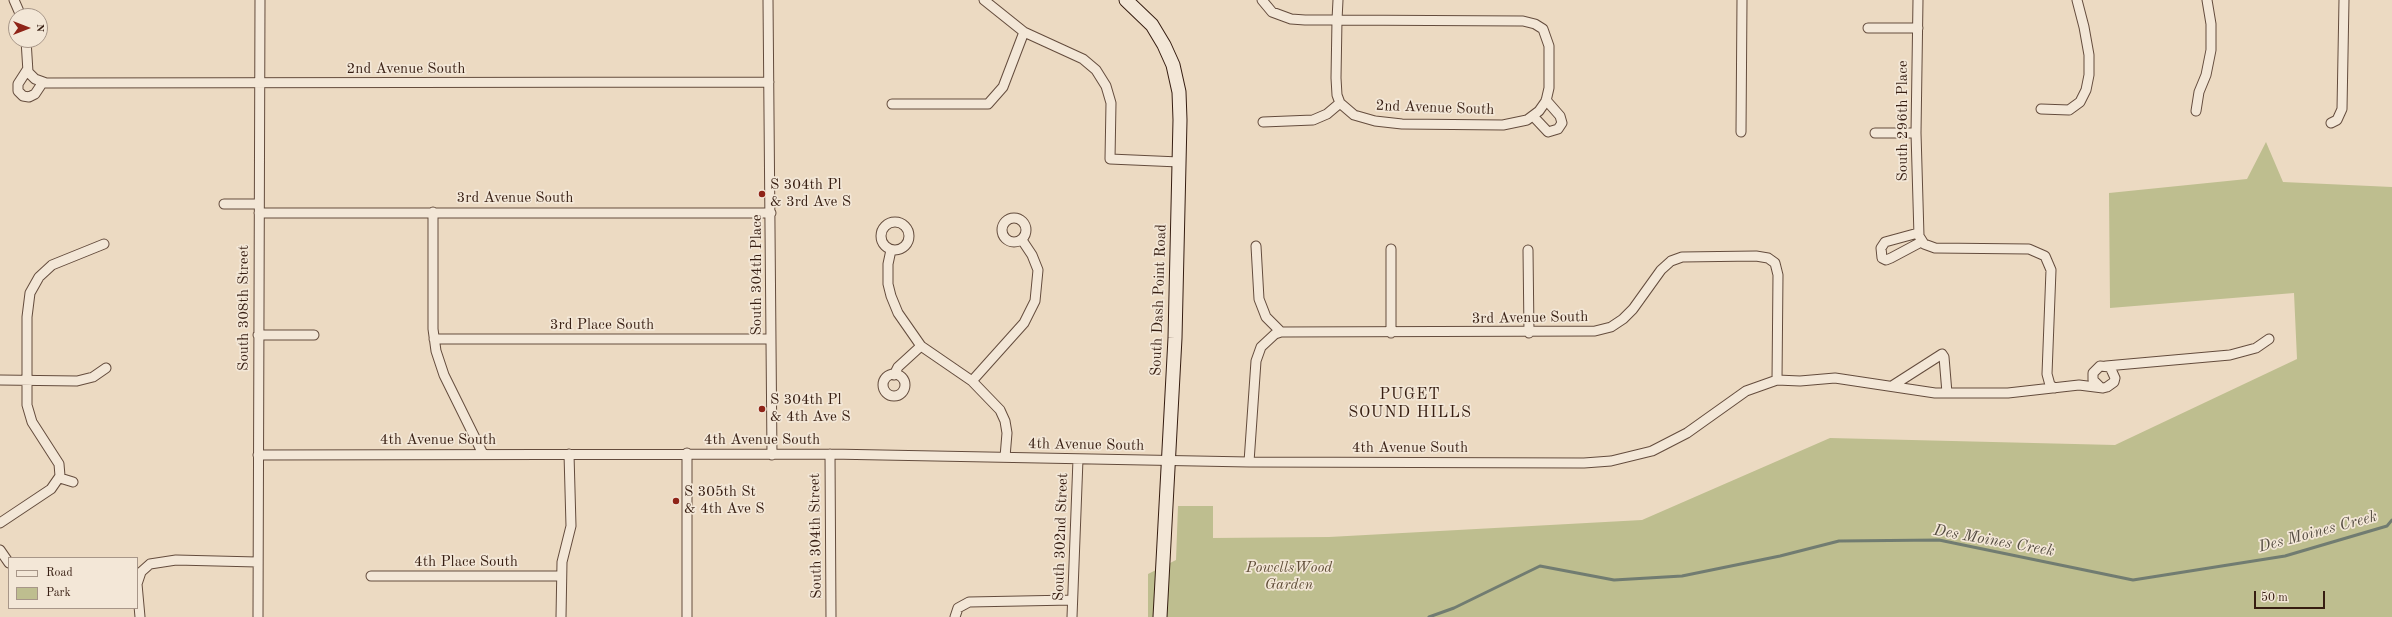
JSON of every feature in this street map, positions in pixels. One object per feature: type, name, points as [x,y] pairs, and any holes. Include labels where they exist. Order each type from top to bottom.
[{"type":"main road","name":"South Dash Point Road","points":[[1126,0],[1152,25],[1172,65],[1179,92],[1175,338],[1167,460],[1160,617]]},
{"type":"street","name":"South 308th Street","points":[[258,617],[260,0]]},
{"type":"street","name":"South 304th Place","points":[[768,0],[772,455]]},
{"type":"street","points":[[984,0],[1024,32],[1083,59],[1096,70],[1106,86],[1111,103],[1110,158],[1179,162]]},
{"type":"street","points":[[1262,0],[1269,10],[1281,17],[1304,20],[1523,21],[1535,24],[1543,29],[1549,46],[1549,88],[1546,100],[1536,114],[1548,132],[1558,129],[1562,123],[1560,116],[1546,100]]},
{"type":"street","points":[[1263,122],[1313,120],[1327,114],[1340,102],[1337,89],[1338,0]]},
{"type":"street","points":[[1741,132],[1742,0]]},
{"type":"street","name":"South 296th Place","points":[[1918,0],[1916,133],[1920,237],[1935,248],[2015,248],[2041,252],[2050,265],[2046,365],[2050,385],[2055,388]]},
{"type":"street","points":[[2041,109],[2069,110],[2080,102],[2086,90],[2089,75],[2089,55],[2077,0]]},
{"type":"street","points":[[2196,110],[2199,92],[2206,75],[2211,50],[2211,24],[2207,0]]},
{"type":"street","points":[[2331,123],[2337,120],[2342,109],[2344,0]]},
{"type":"street","points":[[1868,28],[1918,28]]},
{"type":"street","points":[[892,104],[988,104],[1003,87],[1024,32]]},
{"type":"street","points":[[26,48],[27,70],[18,84],[18,91],[23,96],[32,96],[39,80],[27,70]]},
{"type":"street","name":"2nd Avenue South","points":[[39,80],[259,84],[769,82]]},
{"type":"street","name":"2nd Avenue South","points":[[1340,102],[1354,115],[1391,123],[1503,125],[1519,122],[1536,114]]},
{"type":"street","points":[[1875,133],[1916,133]]},
{"type":"street","name":"3rd Avenue South","points":[[224,204],[259,209],[433,212],[771,213]]},
{"type":"street","points":[[433,212],[434,339],[444,375],[483,454]]},
{"type":"street","points":[[972,381],[1024,323],[1035,301],[1038,270],[1032,256],[1022,240]]},
{"type":"street","points":[[0,524],[49,491],[60,478],[59,464],[29,415],[26,381],[27,309],[30,293],[39,277],[58,261],[104,244]]},
{"type":"street","points":[[1249,462],[1256,361],[1259,351],[1268,338],[1281,332],[1268,320],[1260,304],[1257,287],[1256,246]]},
{"type":"street","points":[[1391,249],[1391,333]]},
{"type":"street","points":[[891,250],[888,264],[891,296],[898,313],[921,346],[972,381],[993,401],[1005,421],[1005,457]]},
{"type":"street","points":[[1528,250],[1529,333]]},
{"type":"street","name":"3rd Avenue South","points":[[1281,332],[1586,332],[1611,327],[1628,315],[1661,270],[1676,259],[1703,255],[1749,256],[1772,260],[1777,270],[1777,380]]},
{"type":"street","points":[[32,271],[39,277]]},
{"type":"street","points":[[258,335],[314,335]]},
{"type":"street","name":"3rd Place South","points":[[434,339],[771,339]]},
{"type":"street","points":[[2079,385],[2088,379],[2100,366],[2133,362],[2230,355],[2256,348],[2269,340]]},
{"type":"street","points":[[894,374],[898,367],[921,346]]},
{"type":"street","points":[[1892,386],[1942,354],[1947,393]]},
{"type":"street","points":[[2093,373],[2093,380],[2100,387],[2111,385],[2126,365],[2133,362]]},
{"type":"street","points":[[2106,366],[2114,371],[2115,378]]},
{"type":"street","points":[[0,380],[77,381],[92,377],[106,368]]},
{"type":"street","name":"4th Avenue South","points":[[258,455],[687,453],[772,455],[830,454],[1249,462],[1611,461],[1633,457],[1669,443],[1687,433],[1734,398],[1757,386],[1777,380],[1800,381],[1835,378],[1947,393],[2008,393],[2079,385],[2100,387]]},
{"type":"street","points":[[687,453],[687,617]]},
{"type":"street","points":[[561,617],[561,576],[563,554],[571,526],[570,454]]},
{"type":"street","name":"South 304th Street","points":[[830,454],[831,617]]},
{"type":"street","name":"South 302nd Street","points":[[1072,617],[1078,459]]},
{"type":"street","points":[[60,478],[74,482]]},
{"type":"street","points":[[0,550],[8,562]]},
{"type":"street","points":[[138,581],[141,572],[147,566],[168,561],[258,562]]},
{"type":"street","name":"4th Place South","points":[[371,576],[561,576]]},
{"type":"street","points":[[138,595],[140,617]]},
{"type":"street","points":[[954,617],[958,608],[963,604],[990,601],[1072,600]]},
{"type":"green space","name":"PowellsWood Garden","points":[[2266,142],[2283,182],[2392,187],[2392,617],[1148,617],[1148,574],[1176,560],[1178,506],[1213,506],[1213,538],[1329,537],[1642,520],[1830,438],[2115,445],[2297,359],[2294,293],[2110,308],[2109,193],[2247,179]]},
{"type":"waterway","name":"Des Moines Creek","points":[[1429,617],[1454,608],[1540,566],[1614,580],[1682,576],[1780,556],[1839,541],[1939,540],[2133,580],[2285,556],[2387,526],[2392,520]]},
{"type":"place","name":"S 304th Pl & 3rd Ave S","points":[[762,194]]},
{"type":"place","name":"S 304th Pl & 4th Ave S","points":[[762,409]]},
{"type":"place","name":"S 305th St & 4th Ave S","points":[[676,501]]},
{"type":"district","name":"PUGET SOUND HILLS","points":[[1410,404]]}]
